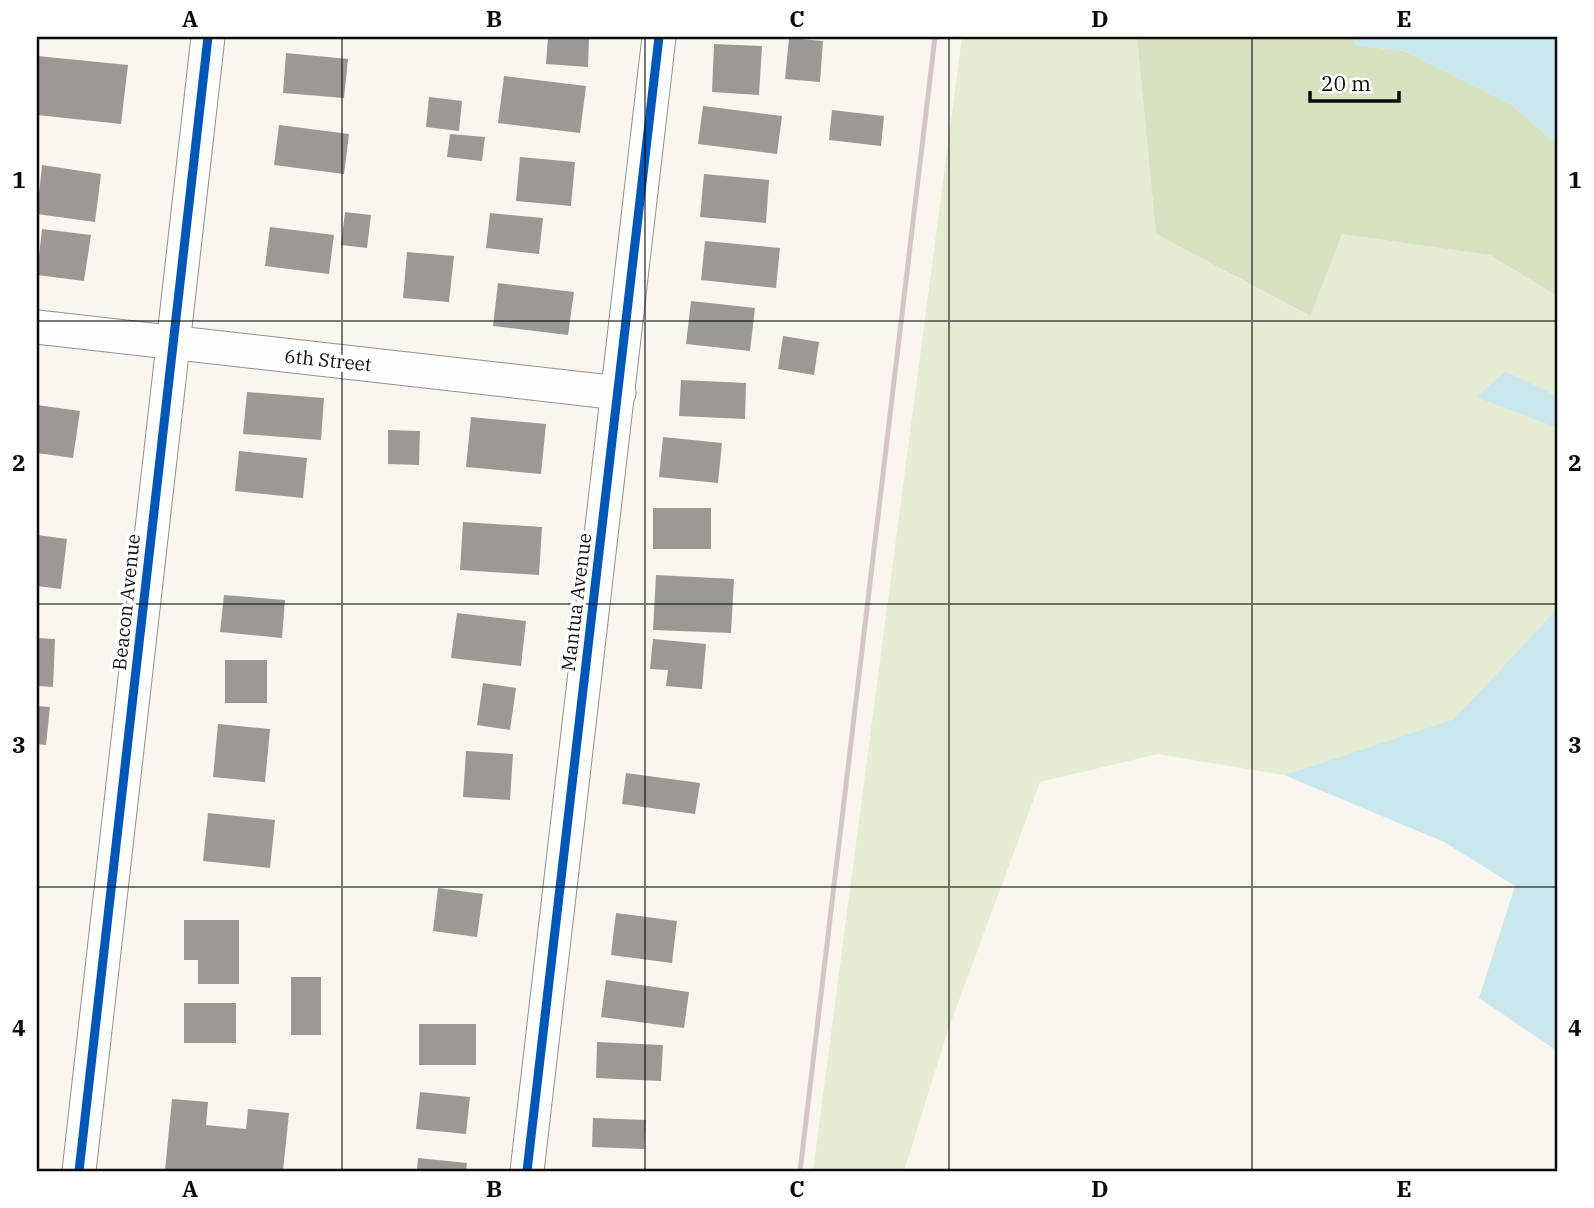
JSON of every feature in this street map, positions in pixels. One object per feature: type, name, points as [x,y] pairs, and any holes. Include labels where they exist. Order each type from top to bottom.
[{"type":"street","name":"Beacon Avenue","points":[[79,1171],[208,37]]},
{"type":"street","name":"Mantua Avenue","points":[[527,1171],[659,37]]},
{"type":"street","name":"6th Street","points":[[37,327],[619,393]]},
{"type":"green space","points":[[962,37],[1137,37],[1156,234],[1309,316],[1342,234],[1490,255],[1557,296],[1557,396],[1507,371],[1477,397],[1557,428],[1557,609],[1454,719],[1284,775],[1158,754],[1040,782],[948,1030],[904,1171],[813,1171]]},
{"type":"green space","points":[[1137,37],[1354,37],[1355,45],[1404,51],[1512,105],[1557,144],[1557,296],[1490,255],[1342,234],[1310,316],[1156,234]]},
{"type":"water","points":[[1354,37],[1557,37],[1557,144],[1512,105],[1404,51],[1355,45]]},
{"type":"water","points":[[1506,371],[1557,396],[1557,428],[1476,397]]},
{"type":"water","points":[[1557,609],[1557,1051],[1479,998],[1515,886],[1444,842],[1284,775],[1454,719]]},
{"type":"building","points":[[548,37],[589,37],[588,67],[546,64]]},
{"type":"building","points":[[789,38],[823,41],[820,82],[785,79]]},
{"type":"building","points":[[714,44],[762,46],[759,95],[712,92]]},
{"type":"building","points":[[286,53],[348,59],[344,98],[283,93]]},
{"type":"building","points":[[37,56],[128,65],[121,124],[37,115]]},
{"type":"building","points":[[504,76],[586,86],[580,133],[498,123]]},
{"type":"building","points":[[429,97],[462,101],[459,131],[426,127]]},
{"type":"building","points":[[703,106],[782,116],[777,154],[698,144]]},
{"type":"building","points":[[832,110],[884,116],[881,146],[829,140]]},
{"type":"building","points":[[279,125],[349,134],[344,174],[274,165]]},
{"type":"building","points":[[450,134],[485,137],[482,161],[447,157]]},
{"type":"building","points":[[520,157],[575,162],[571,206],[516,201]]},
{"type":"building","points":[[42,165],[101,174],[95,222],[37,214]]},
{"type":"building","points":[[704,174],[769,180],[766,223],[700,217]]},
{"type":"building","points":[[345,212],[371,215],[367,248],[341,245]]},
{"type":"building","points":[[490,213],[543,218],[539,254],[486,248]]},
{"type":"building","points":[[270,227],[334,235],[329,274],[265,266]]},
{"type":"building","points":[[42,229],[91,235],[84,281],[37,275]]},
{"type":"building","points":[[705,241],[780,248],[776,288],[701,280]]},
{"type":"building","points":[[407,252],[454,256],[449,302],[403,298]]},
{"type":"building","points":[[498,283],[574,292],[568,335],[493,326]]},
{"type":"building","points":[[691,301],[755,308],[750,351],[686,344]]},
{"type":"building","points":[[783,336],[819,342],[814,375],[778,369]]},
{"type":"building","points":[[681,380],[746,383],[745,419],[679,416]]},
{"type":"building","points":[[247,392],[324,398],[321,440],[243,434]]},
{"type":"building","points":[[37,405],[80,411],[73,458],[37,453]]},
{"type":"building","points":[[471,417],[546,424],[541,474],[466,467]]},
{"type":"building","points":[[388,430],[420,431],[419,465],[388,464]]},
{"type":"building","points":[[663,437],[722,443],[718,483],[659,477]]},
{"type":"building","points":[[239,451],[307,458],[303,498],[235,491]]},
{"type":"building","points":[[653,508],[711,508],[711,549],[653,549]]},
{"type":"building","points":[[463,522],[542,527],[539,575],[460,570]]},
{"type":"building","points":[[37,535],[67,539],[61,589],[37,586]]},
{"type":"building","points":[[656,575],[734,579],[731,633],[653,630]]},
{"type":"building","points":[[224,595],[285,600],[282,638],[220,632]]},
{"type":"building","points":[[457,613],[526,621],[521,666],[451,658]]},
{"type":"building","points":[[37,638],[55,639],[53,687],[37,686]]},
{"type":"building","points":[[653,639],[706,644],[702,689],[666,686],[668,670],[650,669]]},
{"type":"building","points":[[225,660],[267,660],[267,703],[225,703]]},
{"type":"building","points":[[483,683],[516,688],[510,730],[477,725]]},
{"type":"building","points":[[37,706],[50,707],[46,745],[37,744]]},
{"type":"building","points":[[218,724],[270,729],[265,782],[213,777]]},
{"type":"building","points":[[466,751],[513,754],[510,800],[463,797]]},
{"type":"building","points":[[626,773],[700,783],[695,814],[622,804]]},
{"type":"building","points":[[208,813],[275,820],[270,868],[203,861]]},
{"type":"building","points":[[438,888],[483,894],[477,937],[433,931]]},
{"type":"building","points":[[616,913],[677,921],[672,963],[611,955]]},
{"type":"building","points":[[184,920],[239,920],[239,984],[198,984],[198,960],[184,960]]},
{"type":"building","points":[[291,977],[321,977],[321,1035],[291,1035]]},
{"type":"building","points":[[606,980],[689,992],[684,1028],[601,1017]]},
{"type":"building","points":[[184,1003],[236,1003],[236,1043],[184,1043]]},
{"type":"building","points":[[419,1024],[476,1024],[476,1065],[419,1065]]},
{"type":"building","points":[[597,1042],[663,1045],[661,1081],[596,1078]]},
{"type":"building","points":[[420,1092],[470,1097],[466,1134],[416,1129]]},
{"type":"building","points":[[172,1099],[208,1102],[206,1125],[246,1129],[248,1109],[289,1113],[283,1171],[165,1171]]},
{"type":"building","points":[[593,1118],[646,1120],[644,1149],[592,1147]]},
{"type":"building","points":[[418,1158],[467,1163],[466,1171],[417,1171]]},
{"type":"railway","points":[[800,1171],[935,37]]},
{"type":"cycle path","points":[[79,1171],[208,37]]},
{"type":"cycle path","points":[[527,1171],[659,37]]}]
